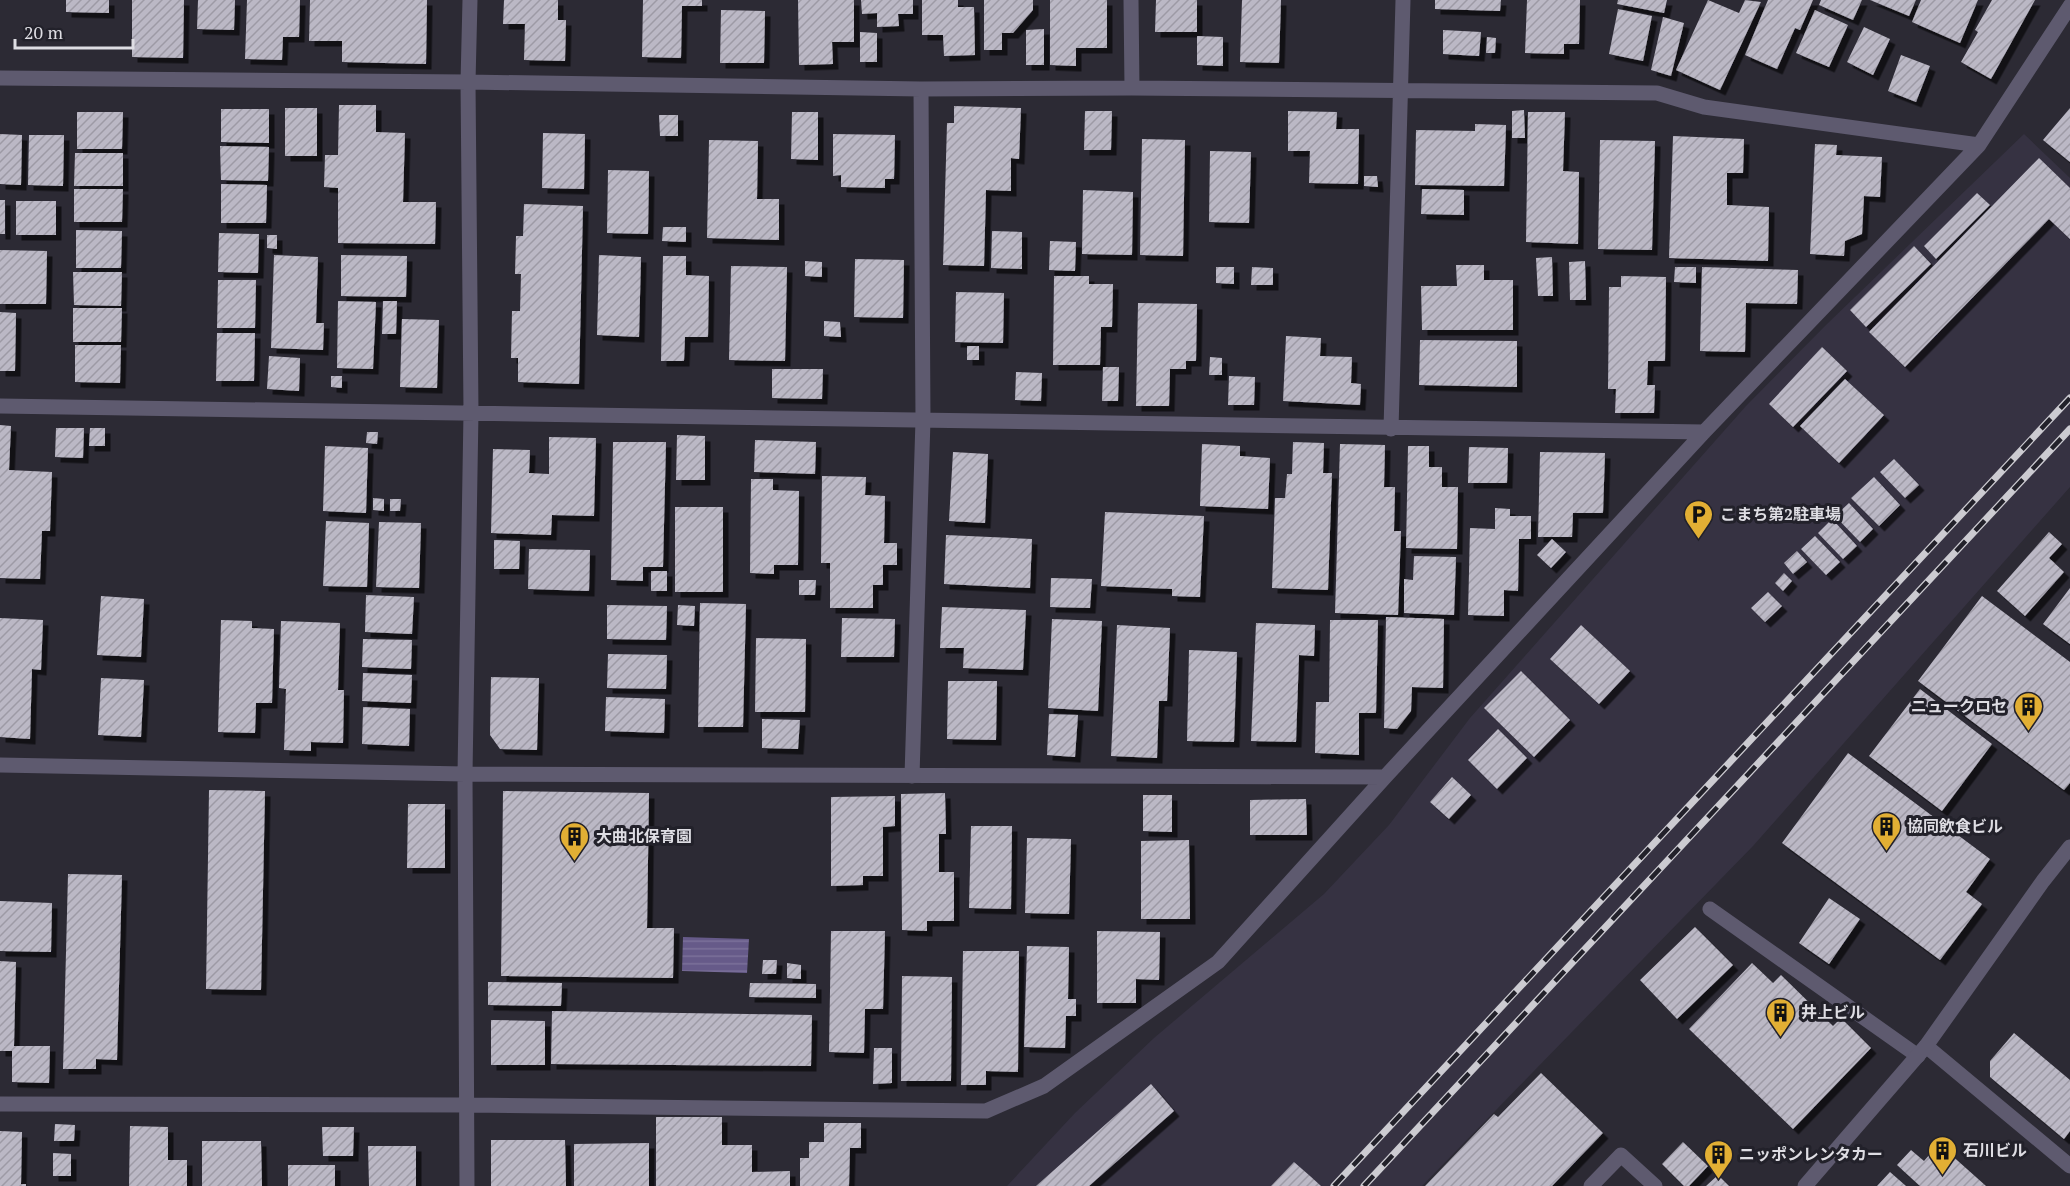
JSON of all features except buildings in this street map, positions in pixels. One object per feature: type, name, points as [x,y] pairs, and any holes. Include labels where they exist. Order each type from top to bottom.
[{"type":"street","points":[[467,1186],[465,774],[471,412],[468,82],[470,0]]},
{"type":"street","points":[[1131,0],[1132,88]]},
{"type":"street","points":[[1391,429],[1403,0]]},
{"type":"street","points":[[0,1104],[468,1105],[986,1111],[1044,1086],[1218,962],[1385,777],[1704,432],[1979,145],[2070,6]]},
{"type":"street","points":[[0,78],[921,89],[1132,88],[1657,93],[1704,107],[1979,145]]},
{"type":"street","points":[[912,776],[923,420],[921,89]]},
{"type":"street","points":[[0,406],[1704,432]]},
{"type":"street","points":[[0,765],[465,774],[1385,777]]},
{"type":"street","points":[[1805,1186],[1922,1051],[2043,881],[2070,847]]},
{"type":"street","points":[[1710,909],[1922,1051],[2070,1166]]},
{"type":"street","points":[[1591,1186],[1621,1155],[1655,1186]]},
{"type":"shaded area","points":[[2024,134],[2070,178],[2070,487],[1753,846],[1422,1186],[1007,1186],[1075,1113],[1154,1038],[1324,894],[1389,825],[1470,718],[1746,406],[1826,325]]},
{"type":"shaded area","points":[[683,937],[749,939],[747,973],[682,971]]},
{"type":"railway","points":[[1334,1186],[2070,398]]},
{"type":"railway","points":[[1364,1186],[2070,429]]},
{"type":"place","name":"こまち第2駐車場","points":[[1699,540]]},
{"type":"place","name":"ニュークロセ","points":[[2028,732]]},
{"type":"place","name":"協同飲食ビル","points":[[1886,852]]},
{"type":"place","name":"大曲北保育園","points":[[575,862]]},
{"type":"place","name":"井上ビル","points":[[1780,1038]]},
{"type":"place","name":"石川ビル","points":[[1942,1176]]},
{"type":"place","name":"ニッポンレンタカー","points":[[1718,1180]]}]
